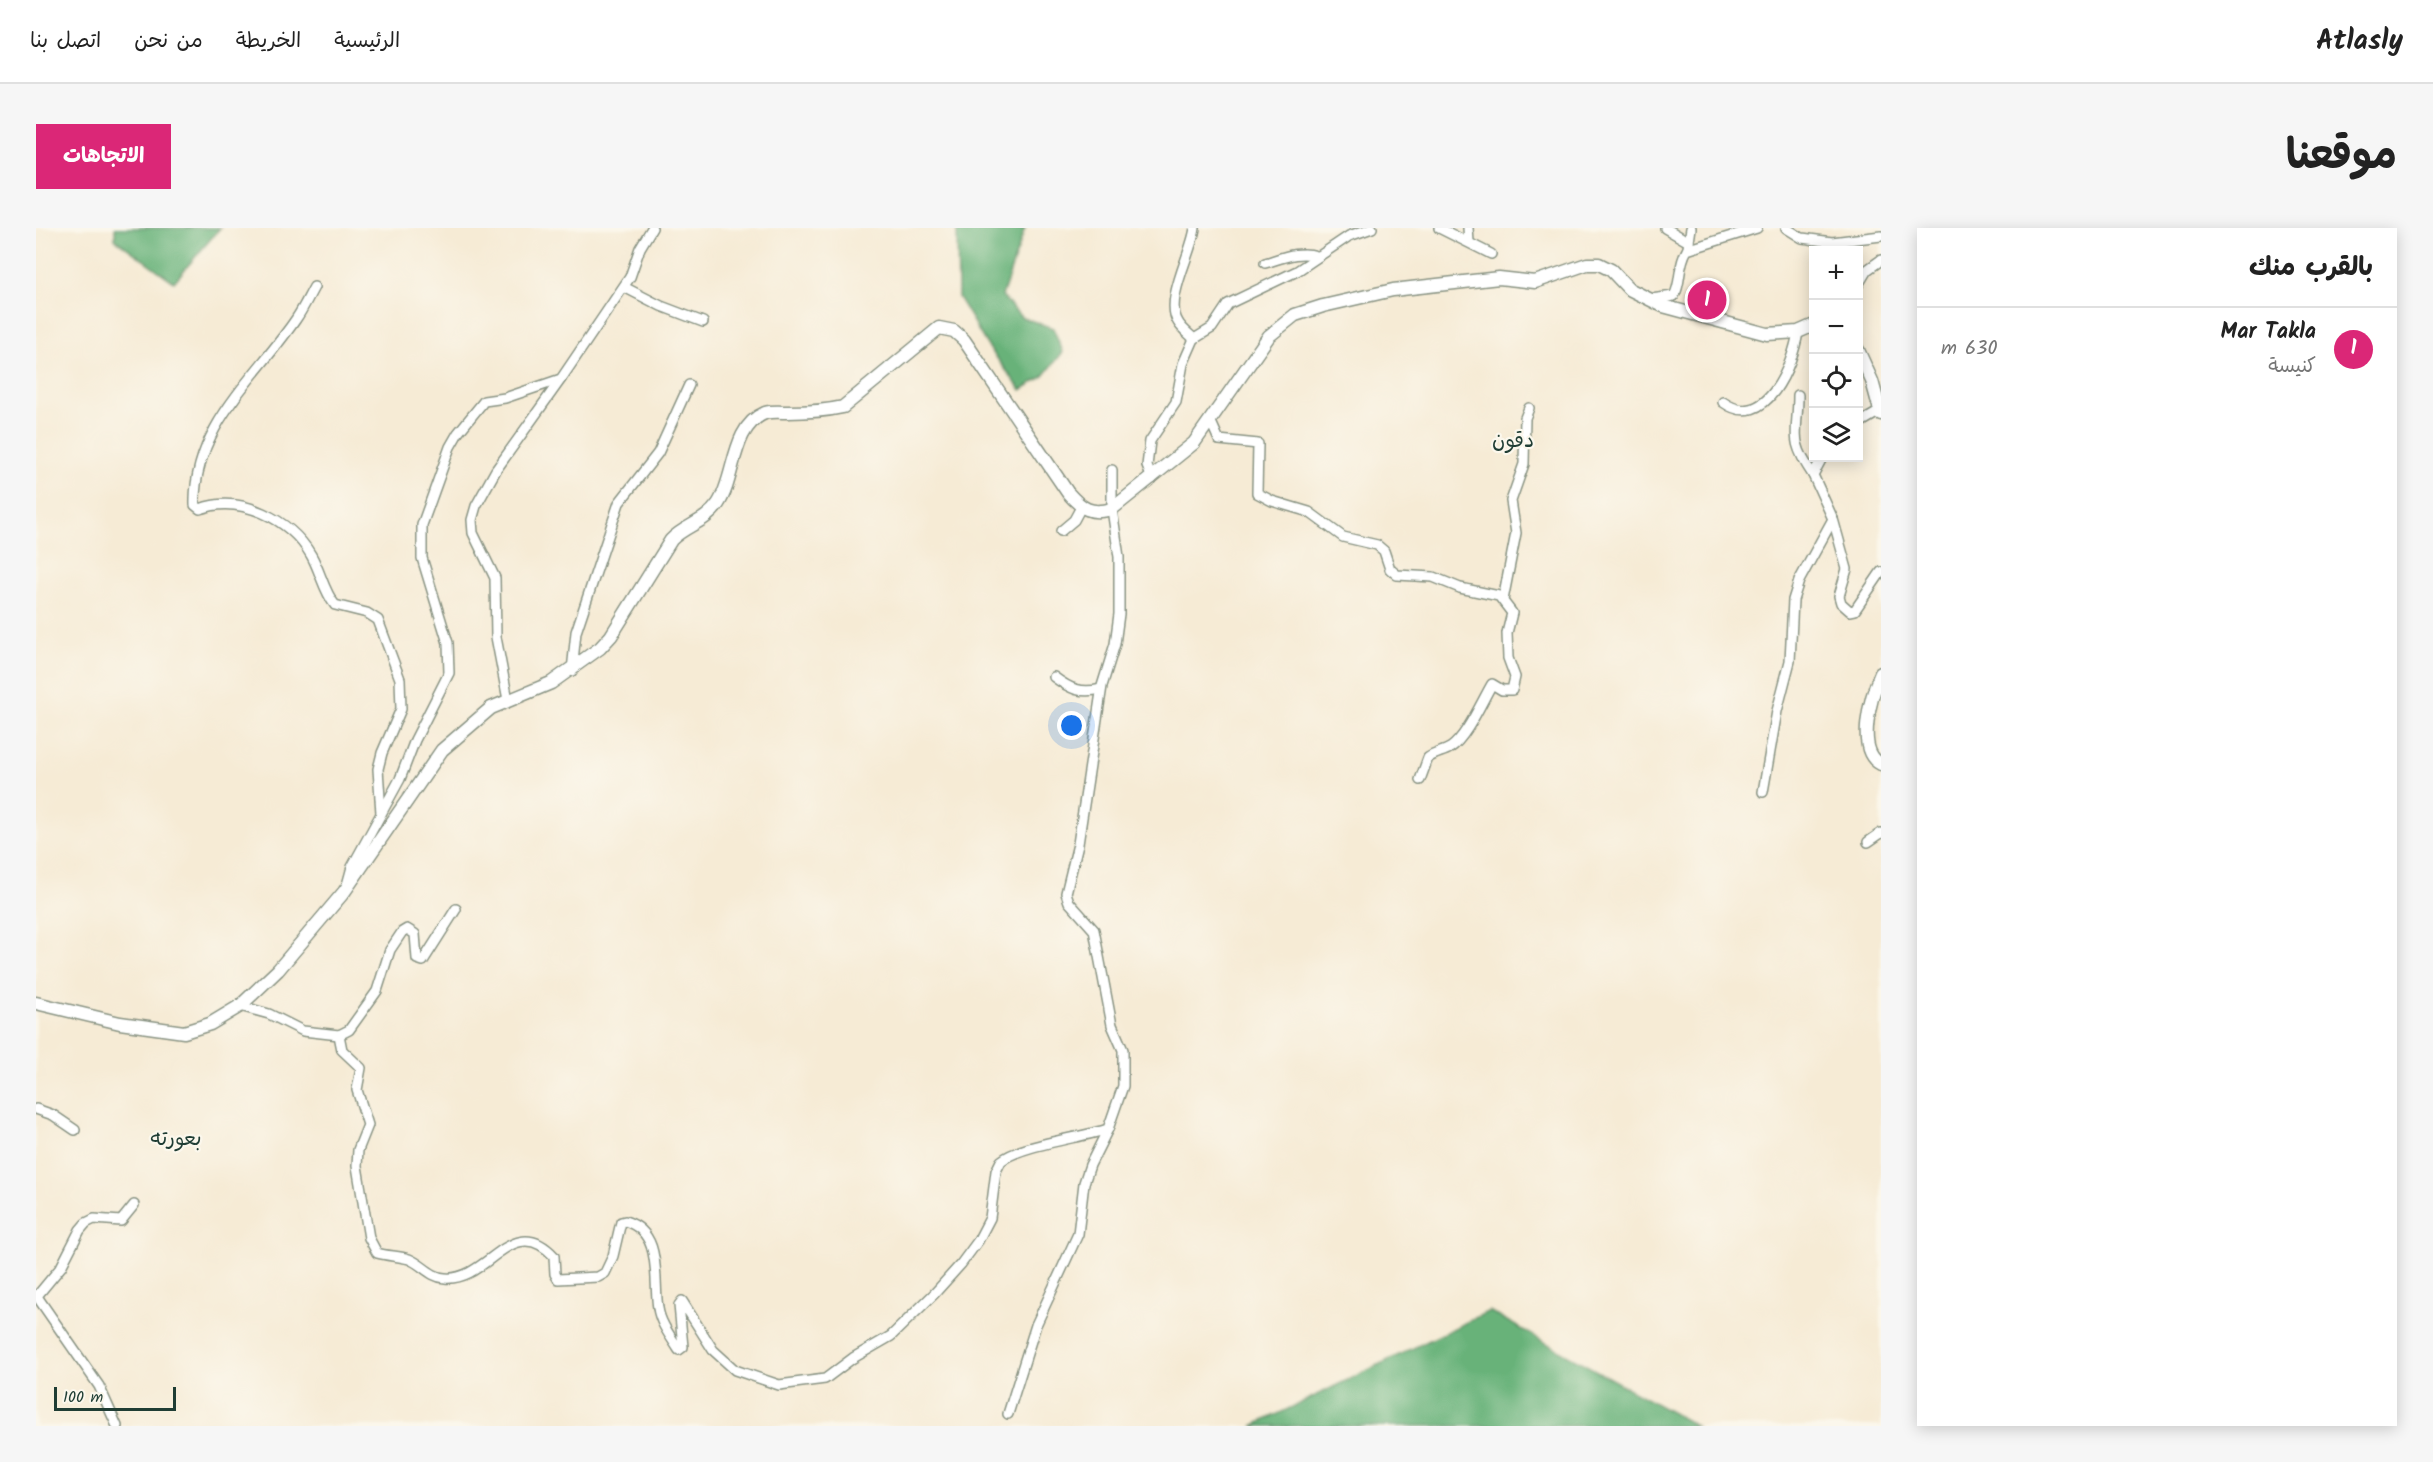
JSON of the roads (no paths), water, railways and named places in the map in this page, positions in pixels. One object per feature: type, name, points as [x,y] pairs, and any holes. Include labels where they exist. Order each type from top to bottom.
[{"type":"main road","points":[[36,1003],[120,1023],[183,1032],[210,1024],[240,1006],[278,970],[344,892],[442,750],[479,717],[507,700],[550,683],[572,671],[612,636],[671,540],[676,534],[695,526],[717,507],[723,496],[745,429],[753,421],[767,412],[826,411],[843,407],[939,328],[954,331],[964,340],[1068,493],[1081,507],[1096,513],[1112,509],[1194,443],[1211,422],[1269,336],[1295,315],[1323,306],[1393,290],[1499,278],[1535,282],[1587,264],[1599,264],[1611,270],[1629,289],[1663,306],[1767,334],[1798,332],[1809,327]]},
{"type":"main road","points":[[1860,354],[1877,381],[1881,412]]},
{"type":"main road","points":[[1881,673],[1868,710],[1867,727],[1868,744],[1876,762],[1881,764]]},
{"type":"street","points":[[507,700],[496,637],[495,578],[473,533],[472,519],[479,498],[496,470],[624,287],[640,248],[652,228]]},
{"type":"street","points":[[1194,339],[1177,322],[1174,295],[1190,250],[1195,228]]},
{"type":"street","points":[[1152,479],[1147,466],[1150,441],[1176,402],[1183,364],[1194,339],[1212,327],[1228,304],[1297,271],[1349,236],[1371,228]]},
{"type":"street","points":[[1439,228],[1491,254]]},
{"type":"street","points":[[1468,228],[1469,242]]},
{"type":"street","points":[[1665,228],[1688,246]]},
{"type":"street","points":[[1646,299],[1659,300],[1674,296],[1677,290],[1679,268],[1688,246],[1691,228]]},
{"type":"street","points":[[1688,246],[1757,228]]},
{"type":"street","points":[[1786,228],[1802,238],[1832,242],[1881,236]]},
{"type":"street","points":[[1265,263],[1293,255],[1308,253],[1317,256]]},
{"type":"street","points":[[1863,277],[1867,270],[1881,260]]},
{"type":"street","points":[[314,287],[296,318],[247,379],[213,429],[202,461],[195,505],[200,509],[215,504],[233,504],[264,513],[292,533],[310,552],[335,605],[367,613],[378,620],[400,679],[402,699],[378,769],[381,813]]},
{"type":"street","points":[[624,287],[661,306],[703,322]]},
{"type":"street","points":[[1723,402],[1731,408],[1745,409],[1765,401],[1787,373],[1798,332]]},
{"type":"street","points":[[344,892],[351,867],[381,813],[449,673],[448,643],[427,578],[421,542],[428,506],[450,447],[458,433],[484,401],[505,398],[561,380]]},
{"type":"street","points":[[572,671],[576,632],[619,503],[658,453],[689,386]]},
{"type":"street","points":[[1798,395],[1794,427],[1796,447],[1813,475],[1833,519],[1848,569],[1839,596],[1841,603],[1850,611],[1855,610],[1881,572]]},
{"type":"street","points":[[1503,600],[1516,533],[1511,501],[1524,464],[1525,418],[1529,408]]},
{"type":"street","points":[[1863,421],[1881,412]]},
{"type":"street","points":[[1211,422],[1219,440],[1258,444],[1257,493],[1272,501],[1310,512],[1343,537],[1377,545],[1384,551],[1390,569],[1398,575],[1433,577],[1460,588],[1488,592],[1503,600],[1512,613],[1507,633],[1508,658],[1515,677],[1512,690],[1502,690],[1492,684],[1475,718],[1451,747],[1428,758],[1420,780]]},
{"type":"street","points":[[1813,475],[1820,462]]},
{"type":"street","points":[[1008,1414],[1036,1325],[1078,1234],[1084,1183],[1090,1165],[1108,1129],[1123,1086],[1122,1050],[1112,1025],[1094,930],[1068,902],[1066,893],[1078,844],[1101,689],[1115,644],[1119,614],[1119,557],[1112,509],[1112,470]]},
{"type":"street","points":[[1061,531],[1074,520],[1081,507]]},
{"type":"street","points":[[1763,792],[1777,711],[1790,661],[1793,600],[1799,581],[1833,519]]},
{"type":"street","points":[[1054,677],[1070,689],[1087,693],[1101,689]]},
{"type":"street","points":[[1868,842],[1881,833]]},
{"type":"street","points":[[240,1006],[269,1014],[303,1031],[339,1035],[349,1030],[377,991],[390,950],[402,932],[407,930],[415,934],[417,958],[423,962],[456,909]]},
{"type":"street","points":[[339,1035],[342,1050],[361,1068],[357,1090],[368,1125],[357,1150],[357,1166],[366,1204],[369,1238],[377,1254],[409,1259],[438,1276],[456,1278],[473,1273],[506,1246],[531,1242],[554,1256],[555,1274],[558,1279],[597,1277],[605,1273],[610,1264],[621,1222],[628,1222],[645,1238],[655,1257],[658,1308],[679,1350],[683,1347],[679,1305],[682,1301],[722,1360],[750,1377],[779,1385],[819,1381],[832,1376],[853,1358],[891,1336],[934,1294],[961,1264],[985,1230],[990,1218],[996,1171],[1005,1157],[1032,1148],[1075,1140],[1108,1129]]},
{"type":"street","points":[[36,1109],[48,1112],[75,1130]]},
{"type":"street","points":[[117,1426],[99,1386],[36,1295],[61,1267],[86,1223],[94,1219],[122,1221],[134,1205]]},
{"type":"place","name":"Mar Takla","points":[[1707,300]]},
{"type":"district","name":"دقون","points":[[1513,441]]},
{"type":"district","name":"بعورته","points":[[176,1139]]}]
